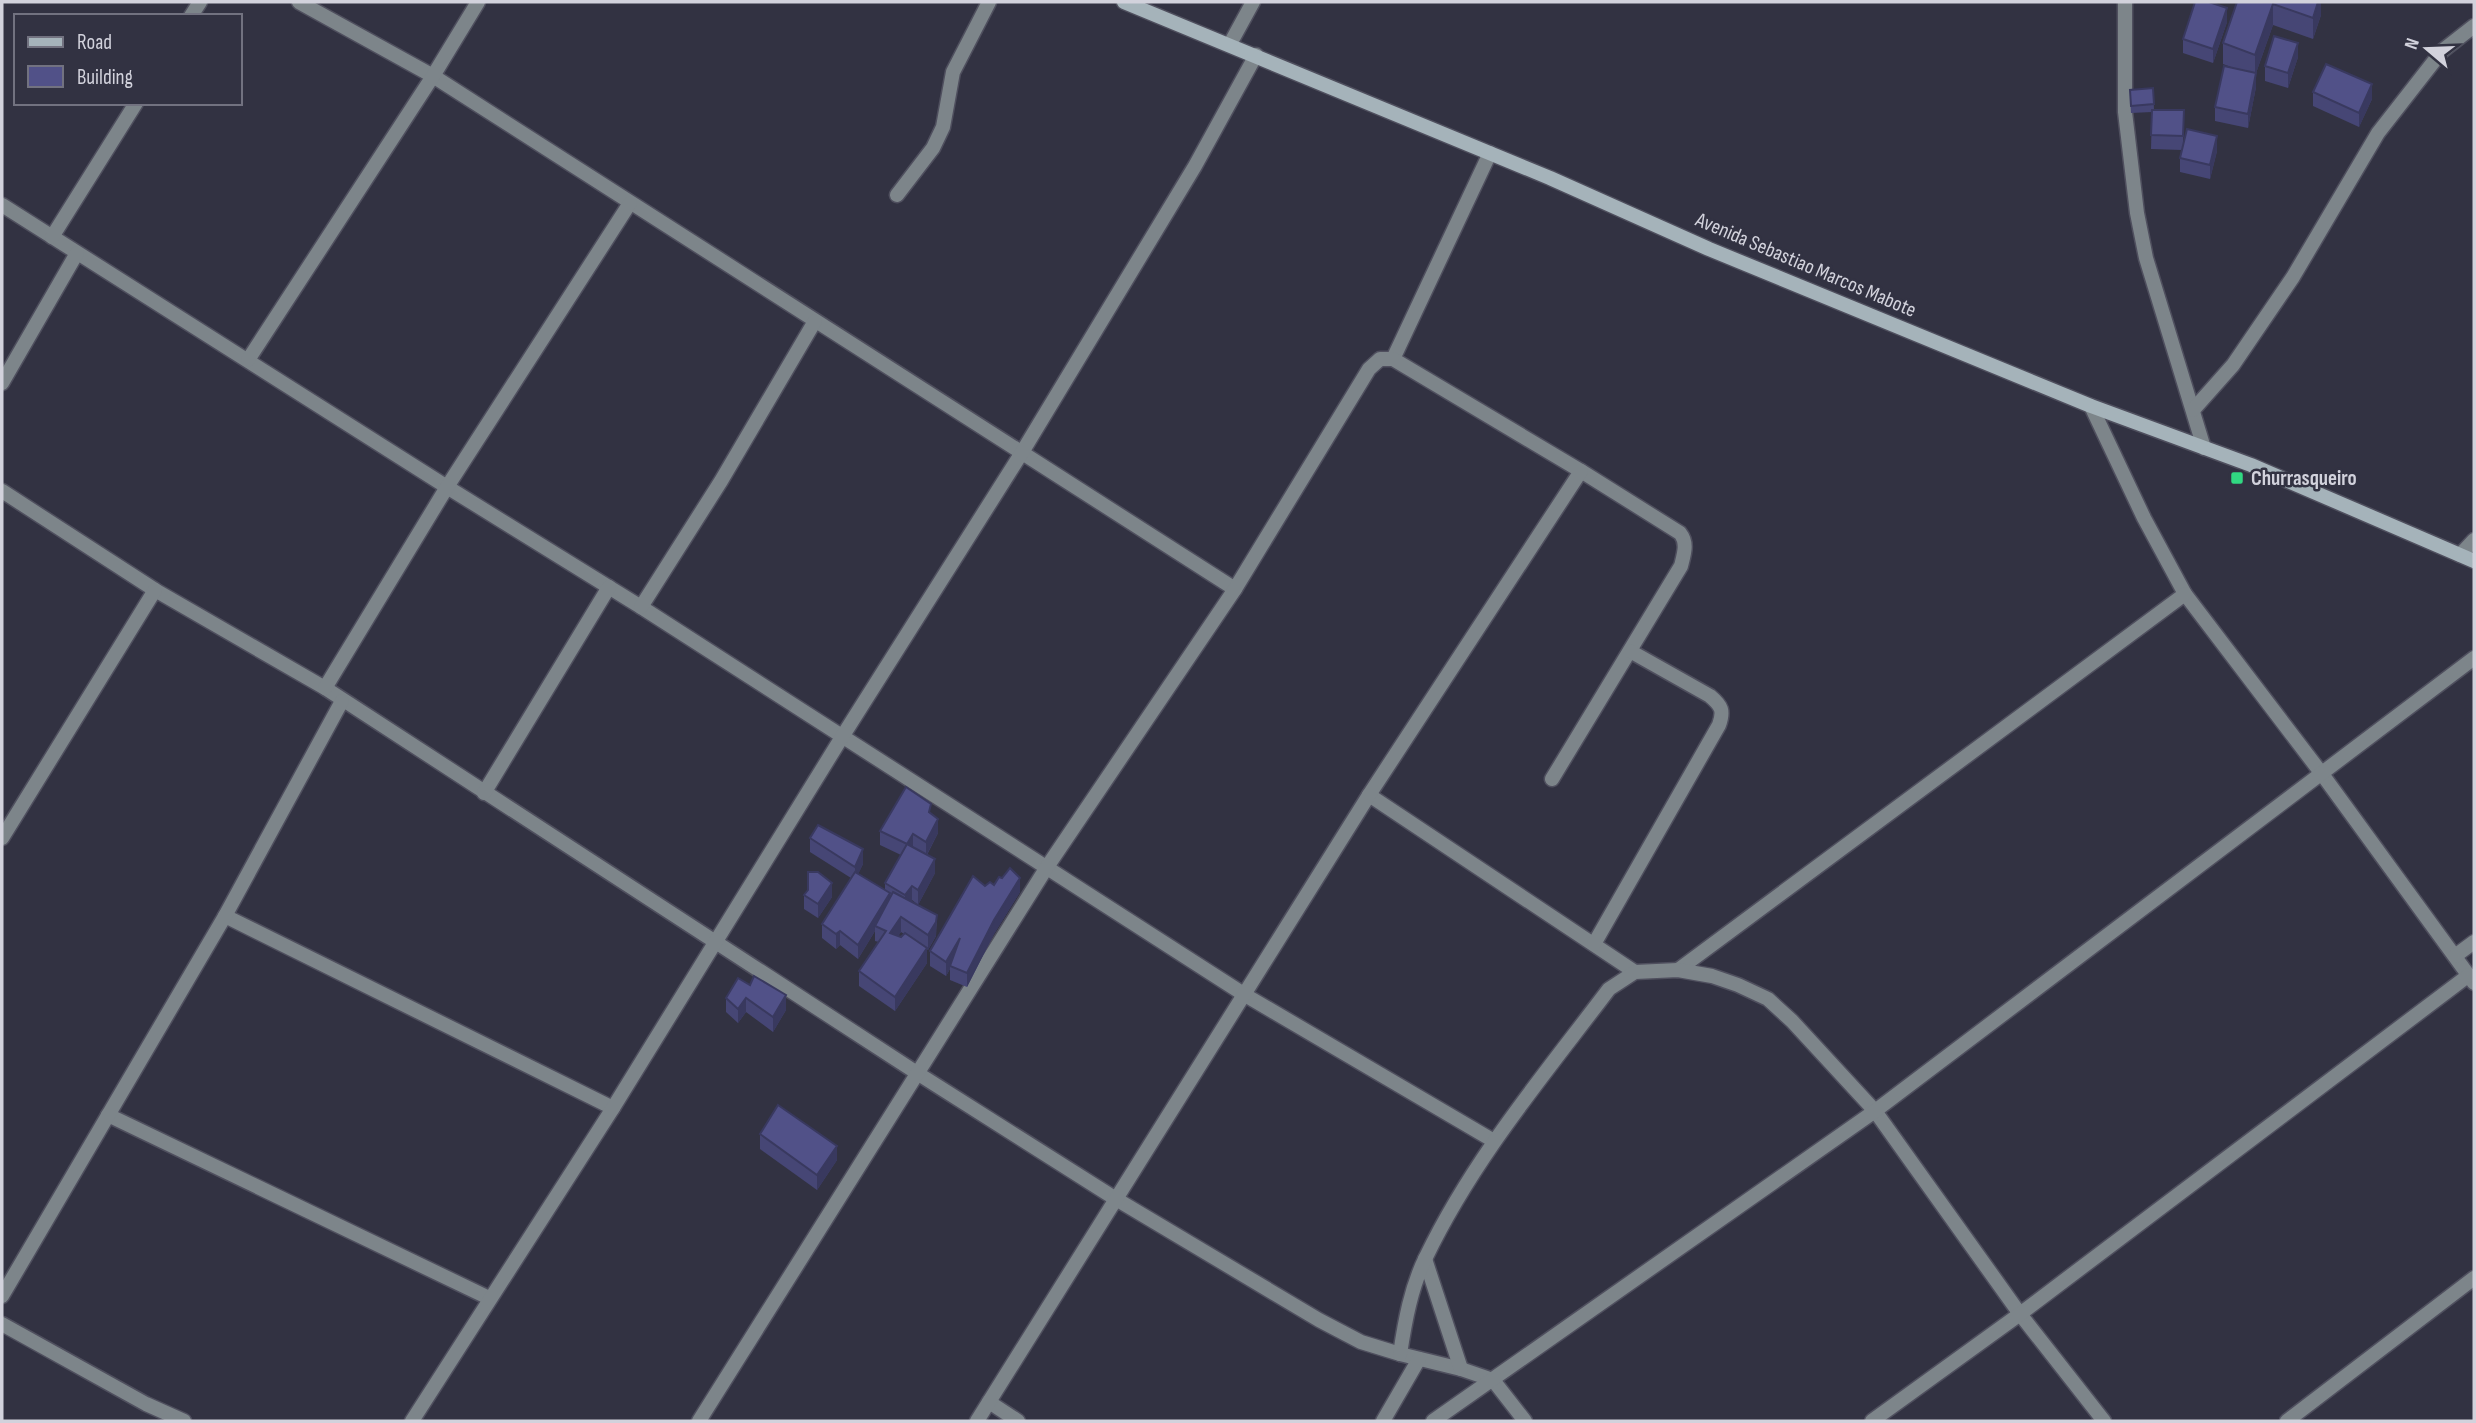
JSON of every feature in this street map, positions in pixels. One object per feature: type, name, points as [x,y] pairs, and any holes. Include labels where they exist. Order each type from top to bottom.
[{"type":"main road","name":"Avenida Sebastiao Marcos Mabote","points":[[1124,2],[1490,153],[1709,249],[2091,406],[2251,465],[2474,561]]},
{"type":"street","points":[[299,2],[433,76],[1235,589]]},
{"type":"street","points":[[248,360],[433,76],[478,2]]},
{"type":"street","points":[[897,195],[933,149],[943,127],[953,72],[989,2]]},
{"type":"street","points":[[1230,44],[1253,2]]},
{"type":"street","points":[[2125,2],[2125,111],[2137,213],[2146,258],[2204,448]]},
{"type":"street","points":[[2193,410],[2234,365],[2294,277],[2378,132],[2442,51],[2474,26]]},
{"type":"street","points":[[412,1421],[612,1108],[1021,454],[1195,166],[1256,55]]},
{"type":"street","points":[[52,237],[135,105]]},
{"type":"street","points":[[1392,359],[1490,153]]},
{"type":"street","points":[[325,688],[447,487],[630,202]]},
{"type":"street","points":[[2,205],[641,607],[1244,995],[1494,1141]]},
{"type":"street","points":[[2,383],[78,253]]},
{"type":"street","points":[[641,607],[721,481],[815,321]]},
{"type":"street","points":[[699,1421],[1047,867],[1235,589],[1369,369],[1380,359],[1392,359],[1581,471],[1668,525],[1685,539],[1681,566],[1552,779]]},
{"type":"street","points":[[1872,1421],[2472,979],[2322,774],[2185,594],[2144,518],[2091,406]]},
{"type":"street","points":[[976,1421],[1369,795],[1581,471]]},
{"type":"street","points":[[2,491],[155,590],[325,688],[714,942],[1116,1199],[1319,1320],[1361,1342],[1493,1380],[1525,1421]]},
{"type":"street","points":[[2460,555],[2474,540]]},
{"type":"street","points":[[484,793],[609,587]]},
{"type":"street","points":[[2,838],[155,590]]},
{"type":"street","points":[[1678,970],[2185,594]]},
{"type":"street","points":[[1594,944],[1719,725],[1723,713],[1720,704],[1710,696],[1630,651]]},
{"type":"street","points":[[1433,1421],[1875,1111],[2474,658]]},
{"type":"street","points":[[2,1296],[225,916],[342,701]]},
{"type":"street","points":[[1369,795],[1635,972]]},
{"type":"street","points":[[225,916],[612,1108]]},
{"type":"street","points":[[2455,956],[2474,942]]},
{"type":"street","points":[[1400,1354],[1407,1312],[1425,1259],[1465,1186],[1494,1141],[1609,989],[1635,972],[1678,970],[1712,976],[1738,985],[1768,999],[1792,1021],[1875,1111],[2020,1314],[2104,1421]]},
{"type":"street","points":[[108,1115],[489,1298]]},
{"type":"street","points":[[1425,1259],[1461,1369]]},
{"type":"street","points":[[2287,1421],[2474,1278]]},
{"type":"street","points":[[2,1324],[146,1404],[184,1421]]},
{"type":"street","points":[[1383,1421],[1419,1359]]},
{"type":"street","points":[[989,1402],[1018,1421]]},
{"type":"building","points":[[2195,2],[2209,2],[2227,8],[2213,49],[2183,39]]},
{"type":"building","points":[[2237,2],[2318,2],[2313,18],[2273,4],[2255,55],[2223,43]]},
{"type":"building","points":[[2274,36],[2298,43],[2288,73],[2265,66]]},
{"type":"building","points":[[2326,64],[2372,84],[2359,113],[2313,92]]},
{"type":"building","points":[[2224,66],[2256,73],[2248,114],[2215,107]]},
{"type":"building","points":[[2153,88],[2154,104],[2131,106],[2130,90]]},
{"type":"building","points":[[2152,110],[2184,110],[2183,136],[2151,135]]},
{"type":"building","points":[[2187,129],[2217,136],[2210,165],[2180,158]]},
{"type":"building","points":[[906,787],[931,804],[929,812],[938,819],[926,842],[913,834],[907,844],[880,831]]},
{"type":"building","points":[[818,825],[863,849],[855,867],[810,838]]},
{"type":"building","points":[[907,844],[935,859],[918,890],[912,886],[905,895],[885,883]]},
{"type":"building","points":[[1010,868],[1020,878],[994,920],[967,973],[950,966],[960,938],[946,962],[930,951],[973,876],[985,886],[990,882],[994,885]]},
{"type":"building","points":[[808,872],[818,872],[832,883],[818,904],[804,895],[808,890]]},
{"type":"building","points":[[855,872],[890,893],[858,945],[840,931],[836,934],[822,924]]},
{"type":"building","points":[[893,892],[937,915],[928,935],[901,917],[890,933],[901,937],[905,933],[927,948],[895,997],[859,971],[886,931],[875,926]]},
{"type":"building","points":[[754,976],[786,995],[773,1017],[746,998],[738,1009],[726,998],[738,978],[750,985]]},
{"type":"building","points":[[778,1105],[837,1146],[817,1175],[760,1134]]},
{"type":"place","name":"Churrasqueiro","points":[[2237,478]]}]
